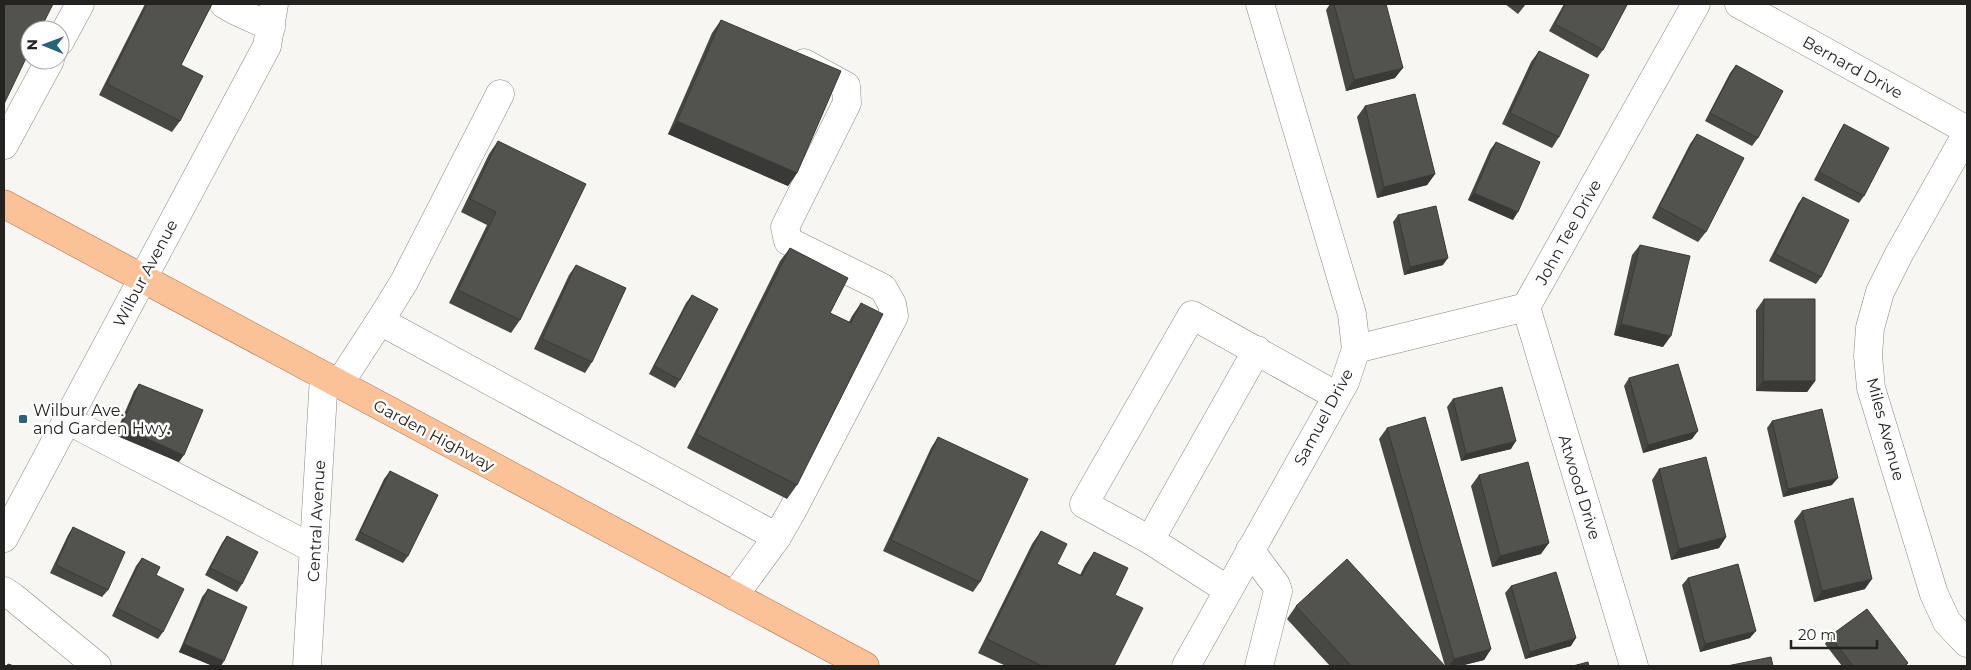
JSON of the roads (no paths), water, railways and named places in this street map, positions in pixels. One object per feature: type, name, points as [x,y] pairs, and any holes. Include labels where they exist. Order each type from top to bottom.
[{"type":"main road","name":"Garden Highway","points":[[4,204],[865,666]]},
{"type":"street","points":[[70,22],[80,4]]},
{"type":"street","points":[[224,4],[234,10],[272,15]]},
{"type":"street","name":"Samuel Drive","points":[[1186,666],[1345,382],[1356,349],[1352,314],[1260,4]]},
{"type":"street","name":"John Tee Drive","points":[[1526,307],[1696,4]]},
{"type":"street","name":"Bernard Drive","points":[[1739,4],[1774,12],[1967,132]]},
{"type":"street","name":"Wilbur Avenue","points":[[4,538],[267,46],[272,15]]},
{"type":"street","points":[[734,596],[777,537],[792,511],[894,316],[892,304],[883,288],[788,241],[785,227],[847,103],[846,86],[786,54]]},
{"type":"street","points":[[4,145],[45,70]]},
{"type":"street","points":[[332,380],[380,321],[404,282],[500,94]]},
{"type":"street","name":"Miles Avenue","points":[[1967,132],[1880,292],[1870,328],[1868,356],[1871,388],[1934,594],[1947,622],[1967,643]]},
{"type":"street","points":[[1356,349],[1526,307]]},
{"type":"street","name":"Atwood Drive","points":[[1526,307],[1634,666]]},
{"type":"street","points":[[1228,590],[1150,540],[1084,504],[1192,315],[1337,396]]},
{"type":"street","points":[[380,321],[777,537]]},
{"type":"street","points":[[1150,540],[1257,350]]},
{"type":"street","name":"Central Avenue","points":[[307,666],[314,549],[332,380]]},
{"type":"street","points":[[67,420],[314,549]]},
{"type":"street","points":[[1250,550],[1276,585],[1278,591],[1259,666]]},
{"type":"street","points":[[4,591],[97,666]]},
{"type":"place","name":"Wilbur Ave. and Garden Hwy.","points":[[23,419]]}]
